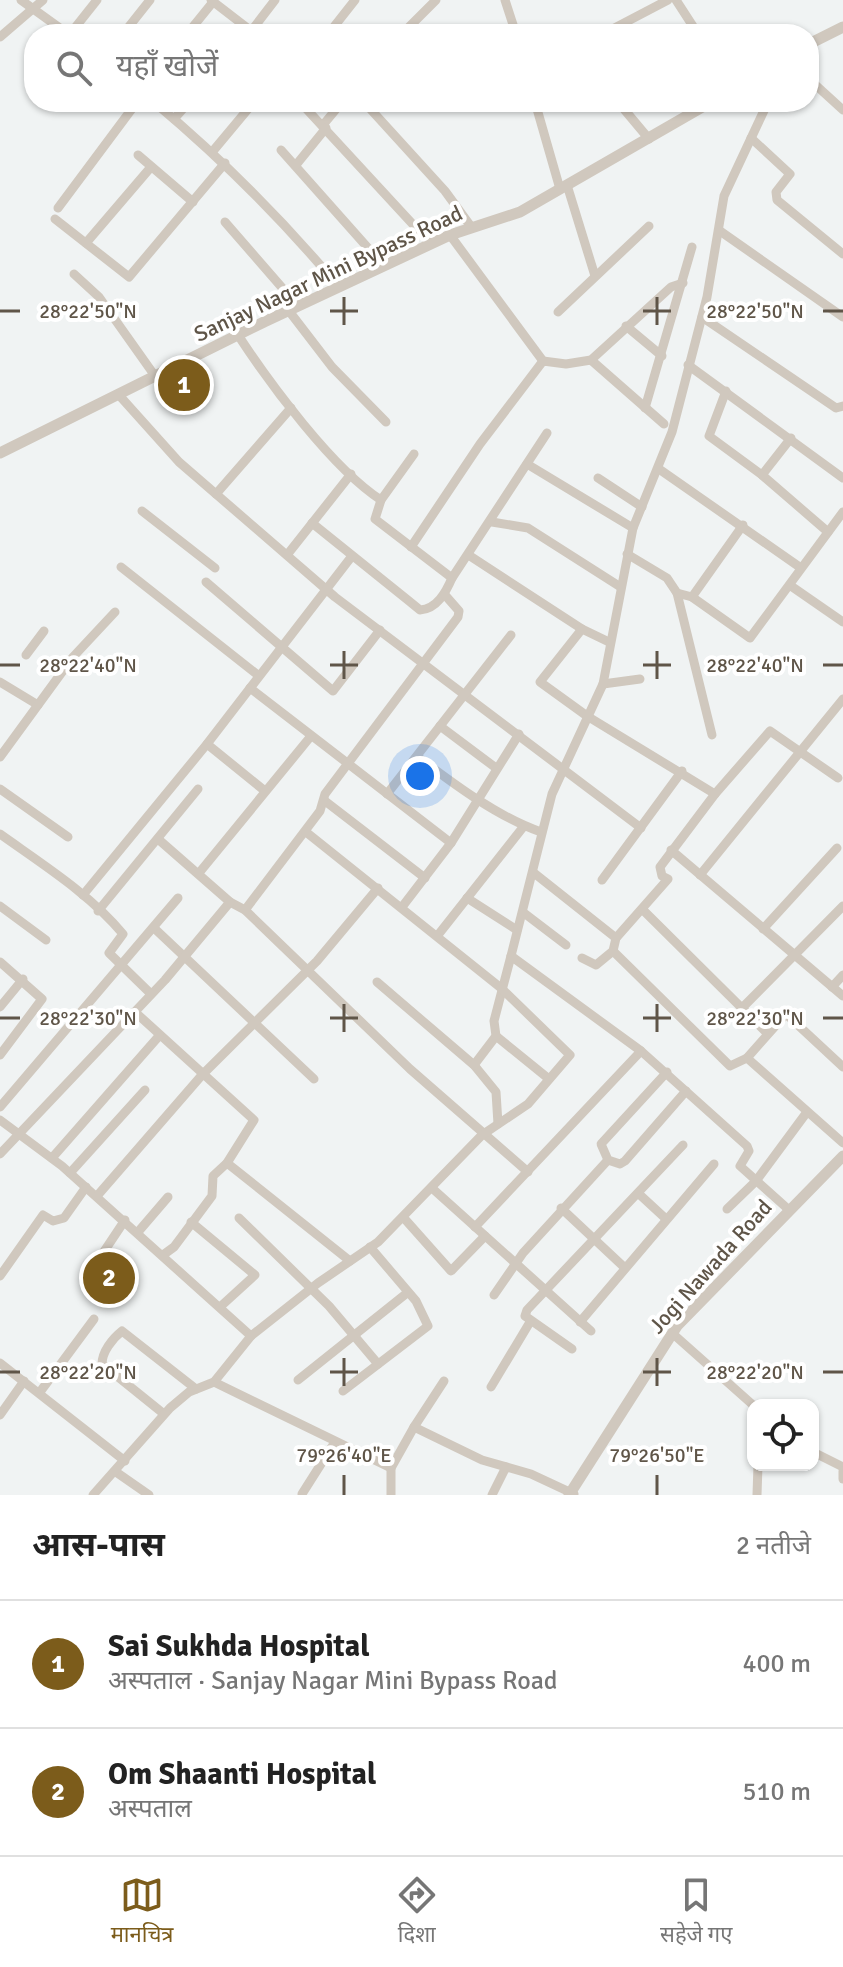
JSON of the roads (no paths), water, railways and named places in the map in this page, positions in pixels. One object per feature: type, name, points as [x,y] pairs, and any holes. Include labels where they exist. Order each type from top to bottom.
[{"type":"street","points":[[21,0],[55,24]]},
{"type":"street","points":[[0,37],[43,0]]},
{"type":"street","points":[[77,24],[97,0]]},
{"type":"street","points":[[131,24],[150,0]]},
{"type":"street","points":[[258,24],[275,0]]},
{"type":"street","points":[[336,24],[355,0]]},
{"type":"street","points":[[412,24],[436,0]]},
{"type":"street","points":[[505,0],[513,24]]},
{"type":"street","points":[[622,24],[668,0]]},
{"type":"street","points":[[676,0],[692,24]]},
{"type":"street","points":[[195,24],[212,1],[241,24]]},
{"type":"street","points":[[819,39],[843,27]]},
{"type":"street","points":[[819,88],[843,110]]},
{"type":"street","points":[[58,208],[130,112]]},
{"type":"street","points":[[166,112],[213,151],[260,197],[339,287]]},
{"type":"street","points":[[174,119],[180,112]]},
{"type":"street","points":[[213,151],[246,112]]},
{"type":"street","points":[[310,112],[431,244]]},
{"type":"street","points":[[296,165],[335,112]]},
{"type":"street","points":[[373,112],[445,191],[472,228]]},
{"type":"street","points":[[538,112],[595,276]]},
{"type":"street","points":[[626,112],[649,139]]},
{"type":"street","name":"Sanjay Nagar Mini Bypass Road","points":[[0,453],[293,308],[450,235],[520,212],[694,112]]},
{"type":"street","points":[[549,1079],[496,1036],[494,1021],[501,988],[524,913],[541,832],[562,768],[603,684],[619,586],[633,528],[672,432],[702,317],[724,196],[763,112]]},
{"type":"street","points":[[751,138],[790,174],[776,192],[777,200],[843,254]]},
{"type":"street","points":[[281,150],[384,266]]},
{"type":"street","points":[[138,155],[193,202]]},
{"type":"street","points":[[55,219],[129,277],[225,163]]},
{"type":"street","points":[[86,243],[151,167]]},
{"type":"street","points":[[225,222],[293,308],[332,367],[386,422]]},
{"type":"street","points":[[558,312],[649,226]]},
{"type":"street","points":[[720,231],[843,317]]},
{"type":"street","points":[[450,235],[543,361],[566,364],[591,360],[671,287],[683,283]]},
{"type":"street","points":[[645,408],[692,247]]},
{"type":"street","points":[[74,274],[99,297],[155,376]]},
{"type":"street","points":[[702,317],[836,408],[843,406]]},
{"type":"street","points":[[626,326],[662,356]]},
{"type":"street","points":[[238,335],[291,408],[351,474],[381,500]]},
{"type":"street","points":[[591,360],[664,424]]},
{"type":"street","points":[[411,547],[480,444],[543,361]]},
{"type":"street","points":[[688,365],[843,478]]},
{"type":"street","points":[[726,391],[709,436],[762,475],[828,532]]},
{"type":"street","points":[[118,394],[179,462],[326,589],[641,828]]},
{"type":"street","points":[[216,494],[291,408]]},
{"type":"street","points":[[312,523],[420,610],[428,609],[445,595],[452,578],[470,556],[547,433]]},
{"type":"street","points":[[762,475],[791,438]]},
{"type":"street","points":[[414,454],[381,500],[375,519],[452,578]]},
{"type":"street","points":[[527,464],[633,528]]},
{"type":"street","points":[[659,469],[801,568]]},
{"type":"street","points":[[287,555],[351,474]]},
{"type":"street","points":[[598,478],[642,507]]},
{"type":"street","points":[[142,511],[215,568]]},
{"type":"street","points":[[677,593],[692,597],[750,638],[843,512]]},
{"type":"street","points":[[492,522],[528,528],[619,586]]},
{"type":"street","points":[[692,597],[743,525]]},
{"type":"street","points":[[627,554],[667,578],[677,593],[712,735]]},
{"type":"street","points":[[83,895],[207,744],[352,556]]},
{"type":"street","points":[[470,556],[582,629],[609,642]]},
{"type":"street","points":[[121,567],[259,676]]},
{"type":"street","points":[[206,582],[333,691],[380,630]]},
{"type":"street","points":[[791,586],[843,622]]},
{"type":"street","points":[[245,910],[306,832],[325,801],[325,794],[458,617],[459,611],[445,595]]},
{"type":"street","points":[[0,757],[73,657],[115,612]]},
{"type":"street","points":[[582,629],[540,682],[587,716],[682,771],[715,794]]},
{"type":"street","points":[[26,655],[44,631]]},
{"type":"street","points":[[387,794],[511,635]]},
{"type":"street","points":[[603,684],[640,679]]},
{"type":"street","points":[[0,682],[38,705]]},
{"type":"street","points":[[250,688],[451,843]]},
{"type":"street","points":[[700,875],[843,699]]},
{"type":"street","points":[[440,726],[496,768]]},
{"type":"street","points":[[582,958],[596,965],[613,951],[616,938],[668,879],[662,876],[660,867],[671,850],[770,731],[838,778]]},
{"type":"street","points":[[402,907],[451,843],[519,734]]},
{"type":"street","points":[[199,873],[311,736]]},
{"type":"street","points":[[207,744],[265,791]]},
{"type":"street","points":[[418,757],[524,826],[541,832]]},
{"type":"street","points":[[602,880],[682,771]]},
{"type":"street","points":[[0,789],[68,837]]},
{"type":"street","points":[[98,911],[198,789]]},
{"type":"street","points":[[325,801],[425,878]]},
{"type":"street","points":[[438,935],[524,826]]},
{"type":"street","points":[[93,1495],[164,1414],[196,1389],[214,1382],[251,1336],[309,1289],[370,1247],[433,1189],[482,1135],[528,1104],[570,1055],[501,988],[306,832]]},
{"type":"street","points":[[0,834],[83,895],[123,934],[109,953],[150,993]]},
{"type":"street","points":[[158,839],[230,902],[245,910],[482,1135],[528,1172]]},
{"type":"street","points":[[763,929],[837,848]]},
{"type":"street","points":[[671,850],[843,996]]},
{"type":"street","points":[[534,873],[616,938]]},
{"type":"street","points":[[97,1196],[202,1075],[308,968],[378,888]]},
{"type":"street","points":[[0,1107],[178,898]]},
{"type":"street","points":[[467,898],[517,930]]},
{"type":"street","points":[[0,1154],[135,1012],[230,902]]},
{"type":"street","points":[[0,906],[46,940]]},
{"type":"street","points":[[743,1007],[843,906]]},
{"type":"street","points":[[643,910],[767,1033]]},
{"type":"street","points":[[524,913],[566,945]]},
{"type":"street","points":[[154,928],[186,955],[251,1023],[314,1079]]},
{"type":"street","points":[[613,951],[730,1066],[747,1058],[786,1014],[843,1067]]},
{"type":"street","points":[[511,956],[667,1072],[747,1146],[749,1151],[740,1166],[788,1209]]},
{"type":"street","points":[[0,962],[23,979],[42,999],[0,1055]]},
{"type":"street","points":[[832,987],[843,975]]},
{"type":"street","points":[[0,1007],[23,979]]},
{"type":"street","points":[[377,982],[474,1065],[496,1092],[498,1124]]},
{"type":"street","points":[[135,1012],[254,1120],[227,1163],[213,1176],[212,1196],[174,1247],[163,1255]]},
{"type":"street","points":[[52,1158],[159,1036]]},
{"type":"street","points":[[474,1065],[496,1036]]},
{"type":"street","points":[[475,1227],[641,1051]]},
{"type":"street","points":[[747,1058],[843,1143]]},
{"type":"street","points":[[667,1072],[601,1144],[608,1160],[620,1164],[625,1161],[686,1091]]},
{"type":"street","points":[[70,1173],[145,1090]]},
{"type":"street","points":[[727,1209],[756,1181],[807,1112]]},
{"type":"street","points":[[0,1120],[52,1158],[125,1220],[251,1336]]},
{"type":"street","points":[[572,1349],[530,1322],[525,1316],[527,1310],[683,1145]]},
{"type":"street","name":"Jogi Nawada Road","points":[[572,1494],[672,1333],[788,1209],[843,1156]]},
{"type":"street","points":[[494,1295],[561,1208],[608,1160]]},
{"type":"street","points":[[227,1163],[350,1261]]},
{"type":"street","points":[[580,1322],[665,1218],[714,1164]]},
{"type":"street","points":[[0,1276],[43,1215],[53,1221],[64,1218],[86,1187]]},
{"type":"street","points":[[433,1189],[591,1331]]},
{"type":"street","points":[[639,1194],[665,1218]]},
{"type":"street","points":[[138,1232],[168,1197]]},
{"type":"street","points":[[561,1208],[625,1268]]},
{"type":"street","points":[[403,1217],[451,1271],[485,1236]]},
{"type":"street","points":[[239,1218],[356,1337],[378,1364]]},
{"type":"street","points":[[97,1262],[125,1220]]},
{"type":"street","points":[[191,1222],[255,1275],[220,1307]]},
{"type":"street","points":[[343,1391],[378,1364],[385,1363],[428,1326],[416,1301],[370,1247]]},
{"type":"street","points":[[298,1380],[356,1337],[407,1293]]},
{"type":"street","points":[[40,1392],[94,1319]]},
{"type":"street","points":[[491,1387],[530,1322]]},
{"type":"street","points":[[164,1414],[102,1364],[102,1355],[117,1334],[122,1331],[196,1389]]},
{"type":"street","points":[[672,1333],[747,1400]]},
{"type":"street","points":[[0,1363],[125,1461]]},
{"type":"street","points":[[0,1415],[24,1381]]},
{"type":"street","points":[[391,1495],[391,1468],[444,1381]]},
{"type":"street","points":[[214,1382],[391,1468]]},
{"type":"street","points":[[414,1427],[482,1460],[572,1494]]},
{"type":"street","points":[[302,1494],[335,1442]]},
{"type":"street","points":[[819,1455],[843,1469],[843,1479]]},
{"type":"street","points":[[492,1495],[506,1467]]},
{"type":"street","points":[[757,1495],[758,1471]]},
{"type":"street","points":[[116,1472],[149,1495]]},
{"type":"place","name":"Sai Sukhda Hospital","points":[[184,385]]},
{"type":"place","name":"Om Shaanti Hospital","points":[[109,1278]]}]
